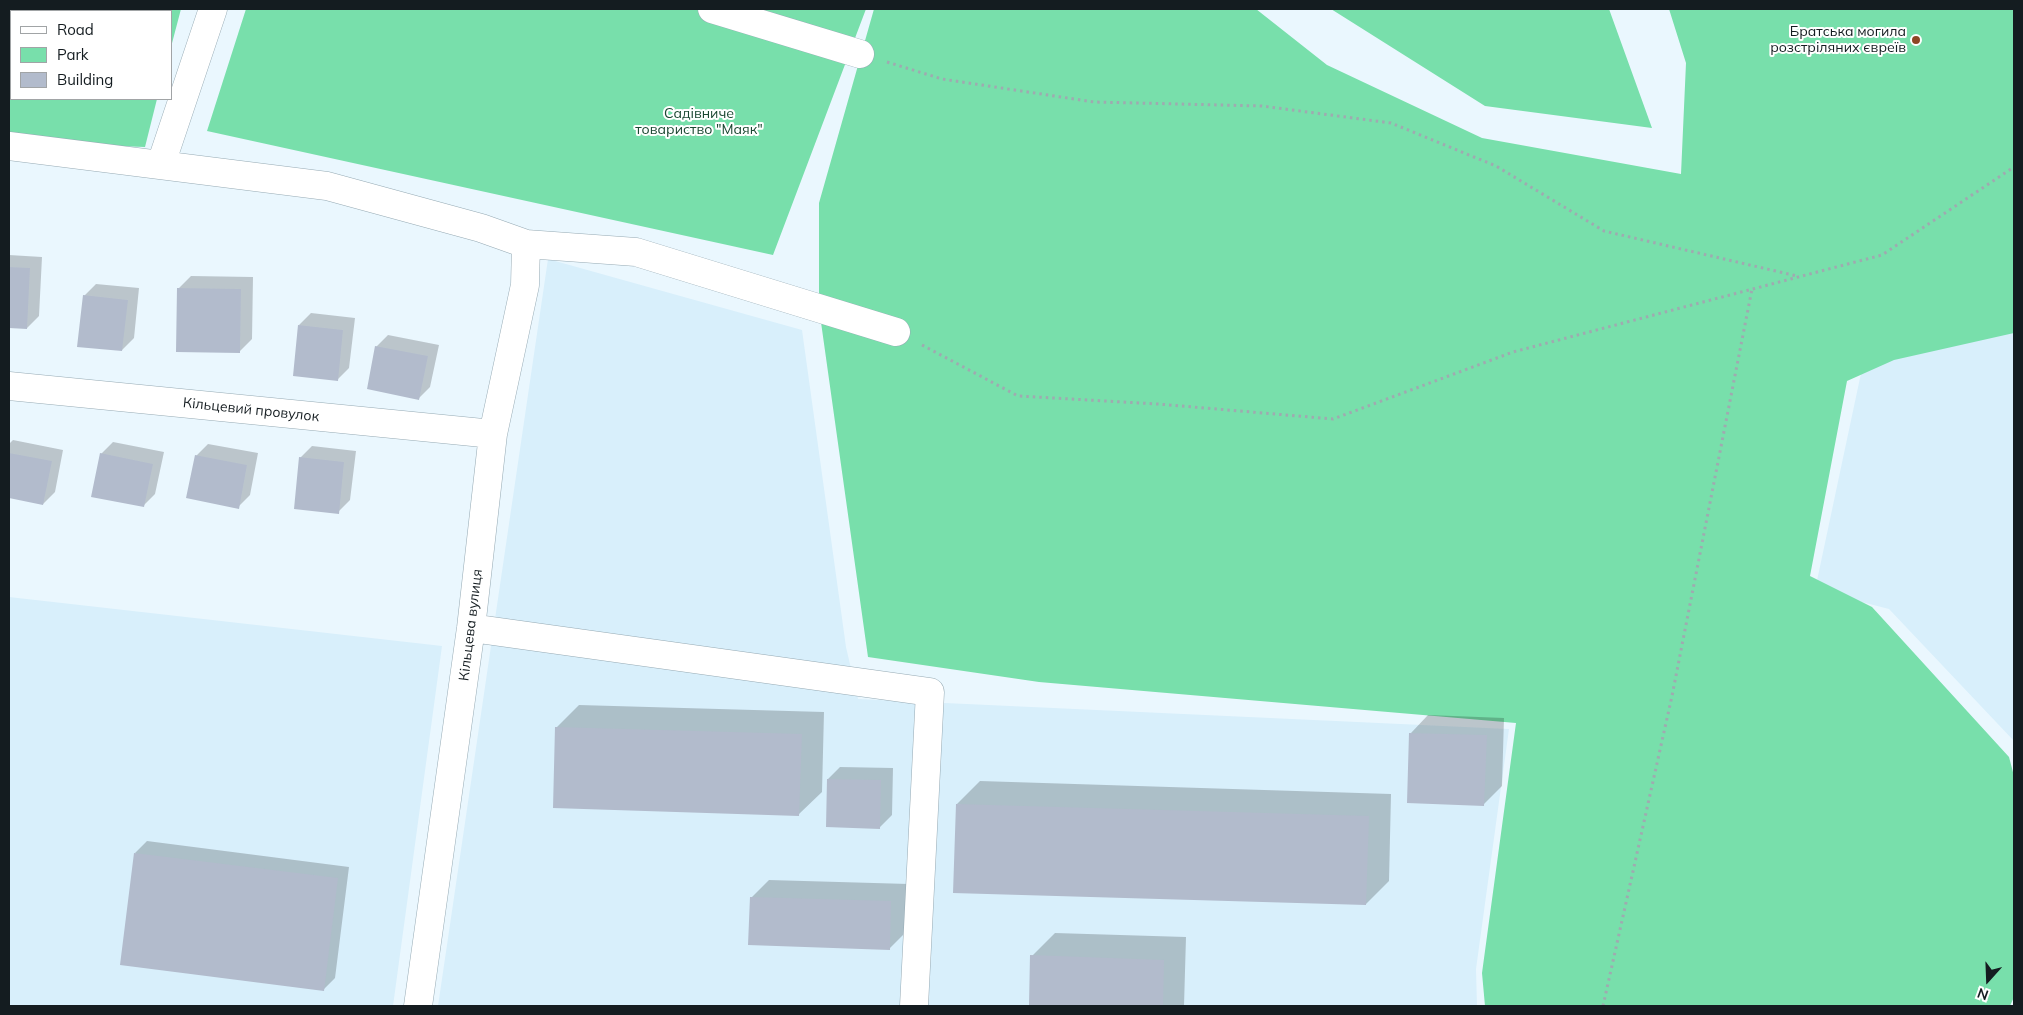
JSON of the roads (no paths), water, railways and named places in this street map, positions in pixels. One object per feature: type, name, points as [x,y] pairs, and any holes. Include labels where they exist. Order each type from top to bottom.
[{"type":"street","points":[[161,164],[213,9]]},
{"type":"street","points":[[712,9],[860,54]]},
{"type":"street","points":[[9,146],[327,186],[481,228],[526,244],[636,252],[896,332]]},
{"type":"street","name":"Кільцева вулиця","points":[[418,1006],[471,628],[493,434],[525,285],[526,244]]},
{"type":"street","name":"Кільцевий провулок","points":[[9,386],[493,434]]},
{"type":"street","points":[[471,628],[930,692],[914,1006]]},
{"type":"place","name":"Братська могила розстріляних євреїв","points":[[1916,40]]},
{"type":"park label","name":"Садівниче товариство \"Маяк\"","points":[[699,122]]}]
